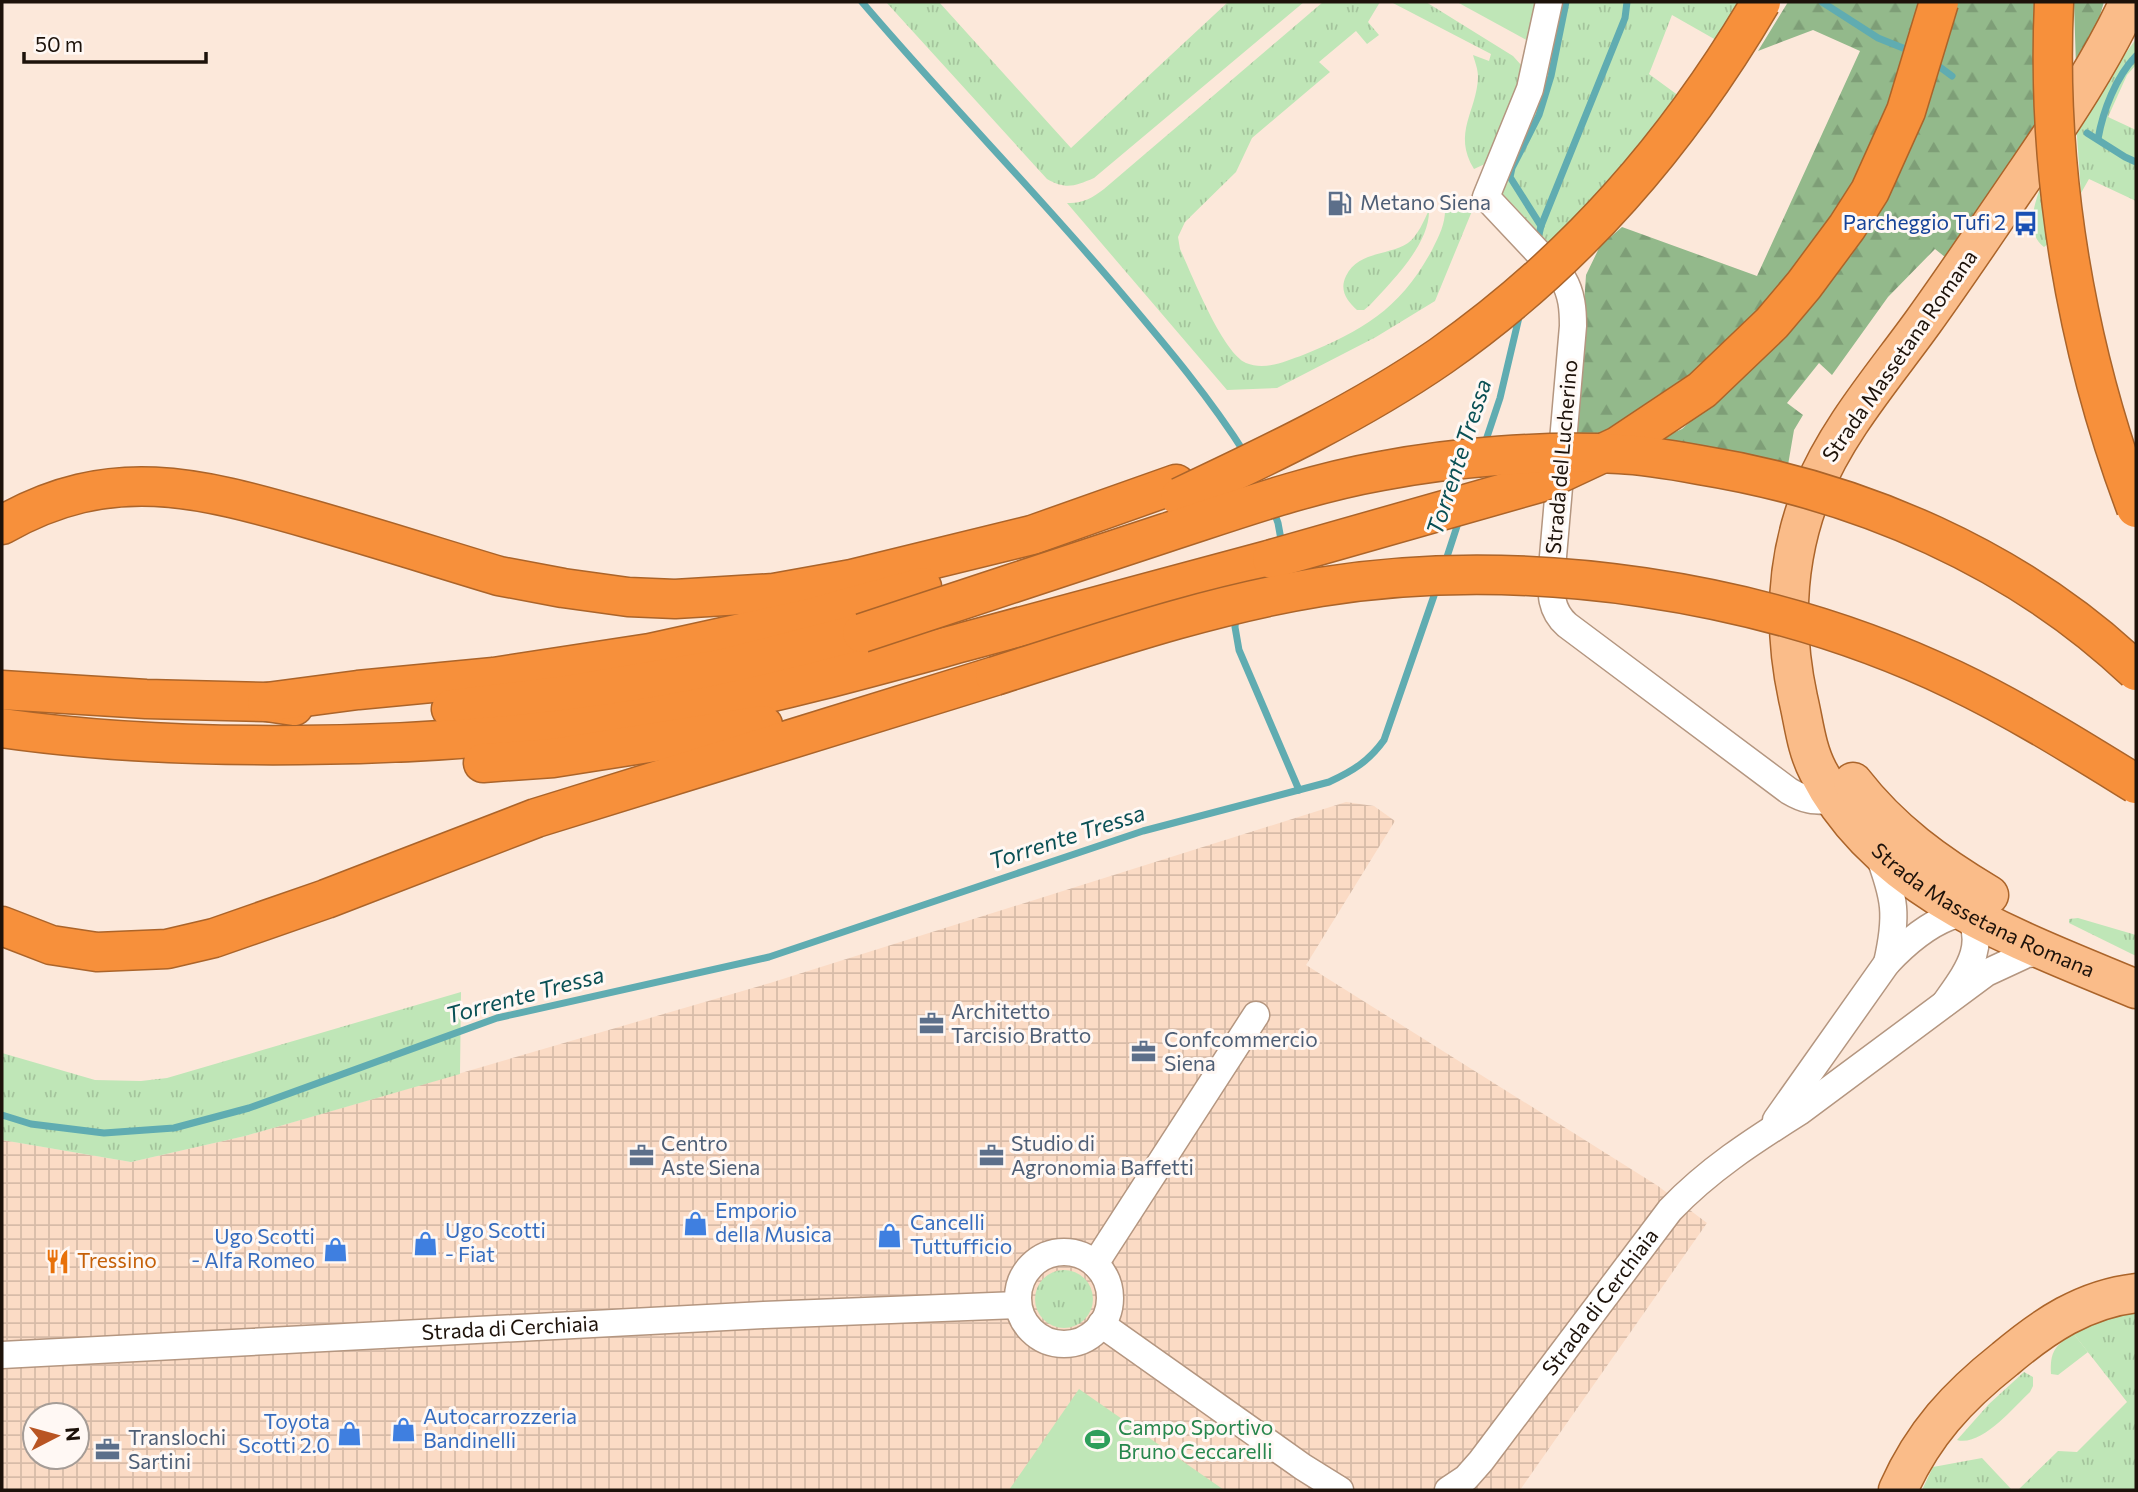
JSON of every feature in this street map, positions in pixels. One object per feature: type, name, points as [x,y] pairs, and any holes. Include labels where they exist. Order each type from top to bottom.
[{"type":"highway","points":[[267,702],[494,677],[727,638],[842,610],[942,581],[1093,530],[1178,490],[1398,369],[1437,344],[1504,293],[1566,238],[1642,159],[1697,84],[1751,2]]},
{"type":"highway","points":[[2,524],[22,514],[85,492],[134,485],[163,485],[230,496],[512,578],[585,592],[675,599],[808,588],[1032,535],[1178,490],[1264,457],[1401,381],[1475,330],[1531,285],[1593,228],[1663,148],[1703,94],[1762,2]]},
{"type":"highway","points":[[2,728],[169,743],[371,745],[490,737],[626,720],[805,685],[1272,559],[1539,483],[1618,446],[1702,390],[1772,323],[1826,257],[1870,191],[1906,111],[1939,2]]},
{"type":"highway","points":[[2054,2],[2055,113],[2068,244],[2095,374],[2136,508]]},
{"type":"highway","points":[[2,690],[146,699],[267,702],[360,713],[399,713],[567,695],[720,669],[862,633],[1250,505],[1367,474],[1452,461],[1565,453],[1611,453],[1661,458],[1740,472],[1826,493],[1913,526],[1986,562],[2046,600],[2080,624],[2136,671]]},
{"type":"highway","points":[[2,926],[51,945],[97,952],[167,948],[214,939],[549,813],[1159,624],[1318,587],[1368,580],[1514,575],[1646,588],[1705,598],[1804,622],[1915,663],[1997,701],[2136,784]]},
{"type":"highway","points":[[2,751],[66,759],[190,768],[291,771],[424,767],[553,758],[701,736],[924,697]]},
{"type":"main road","name":"Strada Massetana Romana","points":[[2129,2],[2108,47],[2001,209],[1851,422],[1818,478],[1796,546],[1787,603],[1791,663],[1809,749],[1838,782],[1878,851],[1925,887],[1969,914],[2136,989]]},
{"type":"main road","name":"Strada Massetana Romana","points":[[2108,47],[2136,21]]},
{"type":"main road","name":"Strada Massetana Romana","points":[[1838,782],[1874,808],[1922,852],[1995,899],[2136,965]]},
{"type":"main road","points":[[1898,1490],[1911,1463],[1941,1418],[1959,1397],[1998,1364],[2040,1331],[2068,1314],[2103,1299],[2136,1293]]},
{"type":"street","name":"Strada del Lucherino","points":[[1549,2],[1531,89],[1486,197],[1563,279],[1570,293],[1573,326],[1551,592],[1554,608],[1567,625],[1789,791],[1814,802],[1838,782]]},
{"type":"street","points":[[1874,808],[1886,838],[1945,886],[1969,914]]},
{"type":"street","name":"Strada di Cerchiaia","points":[[1878,851],[1894,903],[1894,926],[1887,963]]},
{"type":"street","name":"Strada di Cerchiaia","points":[[1945,1003],[1972,962],[1975,938],[1969,914]]},
{"type":"street","name":"Strada di Cerchiaia","points":[[1769,1130],[1887,963],[1907,943],[1950,916],[1995,914],[2136,975]]},
{"type":"street","name":"Strada di Cerchiaia","points":[[1448,1490],[1466,1478],[1481,1461],[1670,1210],[1700,1181],[1995,968],[2027,954],[2049,952]]},
{"type":"street","points":[[1095,1264],[1256,1015]]},
{"type":"street","points":[[1055,1252],[1083,1256],[1095,1264],[1103,1274],[1110,1300],[1101,1324],[1085,1339],[1074,1343],[1051,1342],[1031,1330],[1023,1320],[1018,1305],[1022,1279],[1030,1267],[1041,1257],[1055,1252]]},
{"type":"street","name":"Strada di Cerchiaia","points":[[2,1355],[776,1314],[1018,1305]]},
{"type":"street","points":[[1101,1324],[1303,1467],[1340,1490]]},
{"type":"shaded area","points":[[1346,802],[1374,806],[1395,821],[1306,965],[1658,1186],[1707,1223],[1520,1490],[2,1490],[2,1140],[131,1162],[245,1136],[770,983]]},
{"type":"green space","points":[[886,2],[939,2],[1071,148],[1228,2],[1304,2],[1094,178],[1065,186],[1047,179]]},
{"type":"green space","points":[[1323,2],[1380,2],[1368,22],[1379,35],[1367,44],[1356,31],[1319,62],[1330,72],[1252,138],[1236,172],[1185,222],[1178,237],[1180,249],[1200,294],[1227,344],[1246,363],[1268,366],[1303,355],[1344,336],[1378,315],[1407,288],[1438,239],[1445,205],[1461,197],[1472,211],[1435,301],[1376,337],[1277,388],[1227,390],[1067,203],[1087,200],[1104,189]]},
{"type":"green space","points":[[1391,2],[1426,2],[1513,56],[1522,66],[1523,72],[1487,163],[1474,169],[1465,144],[1465,133],[1477,89],[1477,68],[1473,55],[1489,61],[1491,54]]},
{"type":"green space","points":[[1457,2],[1536,2],[1530,42]]},
{"type":"green space","points":[[1558,2],[1741,2],[1716,40],[1672,15],[1649,74],[1679,96],[1614,176],[1549,243],[1497,188]]},
{"type":"green space","points":[[1788,2],[1928,2],[1899,102],[1832,228],[1718,357],[1609,439],[1575,439],[1586,275],[1600,246],[1622,227],[1757,276],[1860,51],[1813,30],[1758,51]]},
{"type":"green space","points":[[1954,2],[2043,2],[2043,123],[1945,257],[1935,249],[1888,297],[1832,375],[1819,363],[1787,403],[1803,415],[1794,430],[1788,465],[1641,447],[1682,429],[1786,335]]},
{"type":"green space","points":[[2074,2],[2104,2],[2098,22],[2076,67]]},
{"type":"green space","points":[[2136,39],[2136,65],[2127,75],[2108,117],[2136,130],[2136,201],[2089,179],[2081,193],[2076,122]]},
{"type":"green space","points":[[2045,175],[2053,240],[2044,247],[2034,232],[2033,213]]},
{"type":"green space","points":[[1429,210],[1428,223],[1417,249],[1370,305],[1364,310],[1357,310],[1347,299],[1343,286],[1351,268],[1366,258],[1408,243],[1418,232]]},
{"type":"green space","points":[[2078,918],[2136,935],[2136,956],[2069,923],[2069,919]]},
{"type":"green space","points":[[461,992],[460,1074],[245,1136],[131,1162],[2,1140],[2,1053],[95,1080],[141,1081],[167,1078]]},
{"type":"green space","points":[[1058,1270],[1070,1270],[1085,1278],[1093,1293],[1093,1305],[1085,1320],[1070,1328],[1058,1328],[1043,1320],[1035,1305],[1035,1293],[1043,1278]]},
{"type":"green space","points":[[2136,1311],[2136,1490],[2018,1490],[2058,1451],[2077,1452],[2127,1402],[2073,1333],[2113,1313]]},
{"type":"green space","points":[[2073,1333],[2088,1352],[2058,1375],[2051,1374],[2051,1359],[2055,1350]]},
{"type":"green space","points":[[2024,1372],[2033,1377],[2030,1392],[1986,1432],[1966,1441],[1957,1440],[1989,1404]]},
{"type":"green space","name":"Campo Sportivo Bruno Ceccarelli","points":[[1079,1389],[1224,1490],[1009,1490]]},
{"type":"green space","points":[[1982,1458],[2012,1490],[1922,1490],[1933,1467]]},
{"type":"waterway","points":[[862,2],[1123,295],[1203,393],[1246,455]]},
{"type":"waterway","points":[[1541,226],[1510,177],[1539,115],[1551,76],[1566,2]]},
{"type":"waterway","name":"Torrente Tressa","points":[[1537,243],[1541,226],[1625,18],[1627,2]]},
{"type":"waterway","points":[[1822,2],[1878,38],[1913,52]]},
{"type":"waterway","points":[[2098,139],[2111,94],[2136,56]]},
{"type":"waterway","points":[[1933,62],[1952,76]]},
{"type":"waterway","points":[[2087,133],[2136,162]]},
{"type":"waterway","name":"Torrente Tressa","points":[[1484,446],[1500,398],[1520,313]]},
{"type":"waterway","points":[[1273,509],[1282,545]]},
{"type":"waterway","name":"Torrente Tressa","points":[[1444,566],[1460,517]]},
{"type":"waterway","name":"Torrente Tressa","points":[[2,1115],[31,1124],[104,1133],[174,1128],[249,1108],[497,1018],[769,957],[1143,831],[1329,782],[1360,765],[1384,740],[1437,587]]},
{"type":"waterway","points":[[1236,616],[1239,650],[1299,790]]},
{"type":"place","name":"Metano Siena","points":[[1340,203]]},
{"type":"place","name":"Parcheggio Tufi 2","points":[[2026,223]]},
{"type":"place","name":"Architetto Tarcisio Bratto","points":[[931,1024]]},
{"type":"place","name":"Confcommercio Siena","points":[[1144,1052]]},
{"type":"place","name":"Centro Aste Siena","points":[[641,1156]]},
{"type":"place","name":"Studio di Agronomia Baffetti","points":[[991,1156]]},
{"type":"place","name":"Emporio della Musica","points":[[695,1223]]},
{"type":"place","name":"Cancelli Tuttufficio","points":[[890,1235]]},
{"type":"place","name":"Ugo Scotti - Fiat","points":[[425,1243]]},
{"type":"place","name":"Ugo Scotti - Alfa Romeo","points":[[335,1249]]},
{"type":"place","name":"Tressino","points":[[57,1261]]},
{"type":"place","name":"Autocarrozzeria Bandinelli","points":[[403,1429]]},
{"type":"place","name":"Toyota Scotti 2.0","points":[[350,1434]]},
{"type":"place","name":"Campo Sportivo Bruno Ceccarelli","points":[[1098,1440]]},
{"type":"place","name":"Translochi Sartini","points":[[108,1450]]}]
